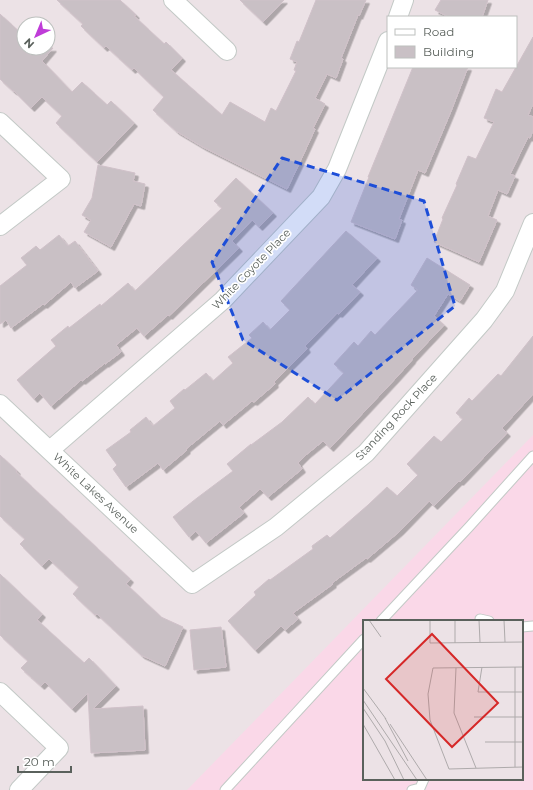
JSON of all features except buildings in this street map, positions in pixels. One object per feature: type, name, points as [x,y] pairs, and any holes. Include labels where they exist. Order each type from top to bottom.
[{"type":"street","points":[[173,0],[227,51]]},
{"type":"street","points":[[398,16],[404,0]]},
{"type":"street","name":"White Coyote Place","points":[[50,450],[223,300],[321,197],[337,169],[387,44]]},
{"type":"street","points":[[0,122],[61,179],[0,226]]},
{"type":"street","name":"Standing Rock Place","points":[[192,584],[276,527],[366,453],[484,320],[505,291],[533,222]]},
{"type":"street","name":"White Lakes Avenue","points":[[0,404],[192,584]]},
{"type":"street","points":[[0,692],[59,748],[19,790]]},
{"type":"lane","points":[[382,620],[533,456]]},
{"type":"lane","points":[[225,790],[363,640]]},
{"type":"lane","points":[[418,789],[423,780]]},
{"type":"highlighted area","points":[[282,158],[424,201],[455,306],[337,400],[243,340],[212,262]]},
{"type":"shaded area","points":[[533,435],[533,790],[187,790]]}]
